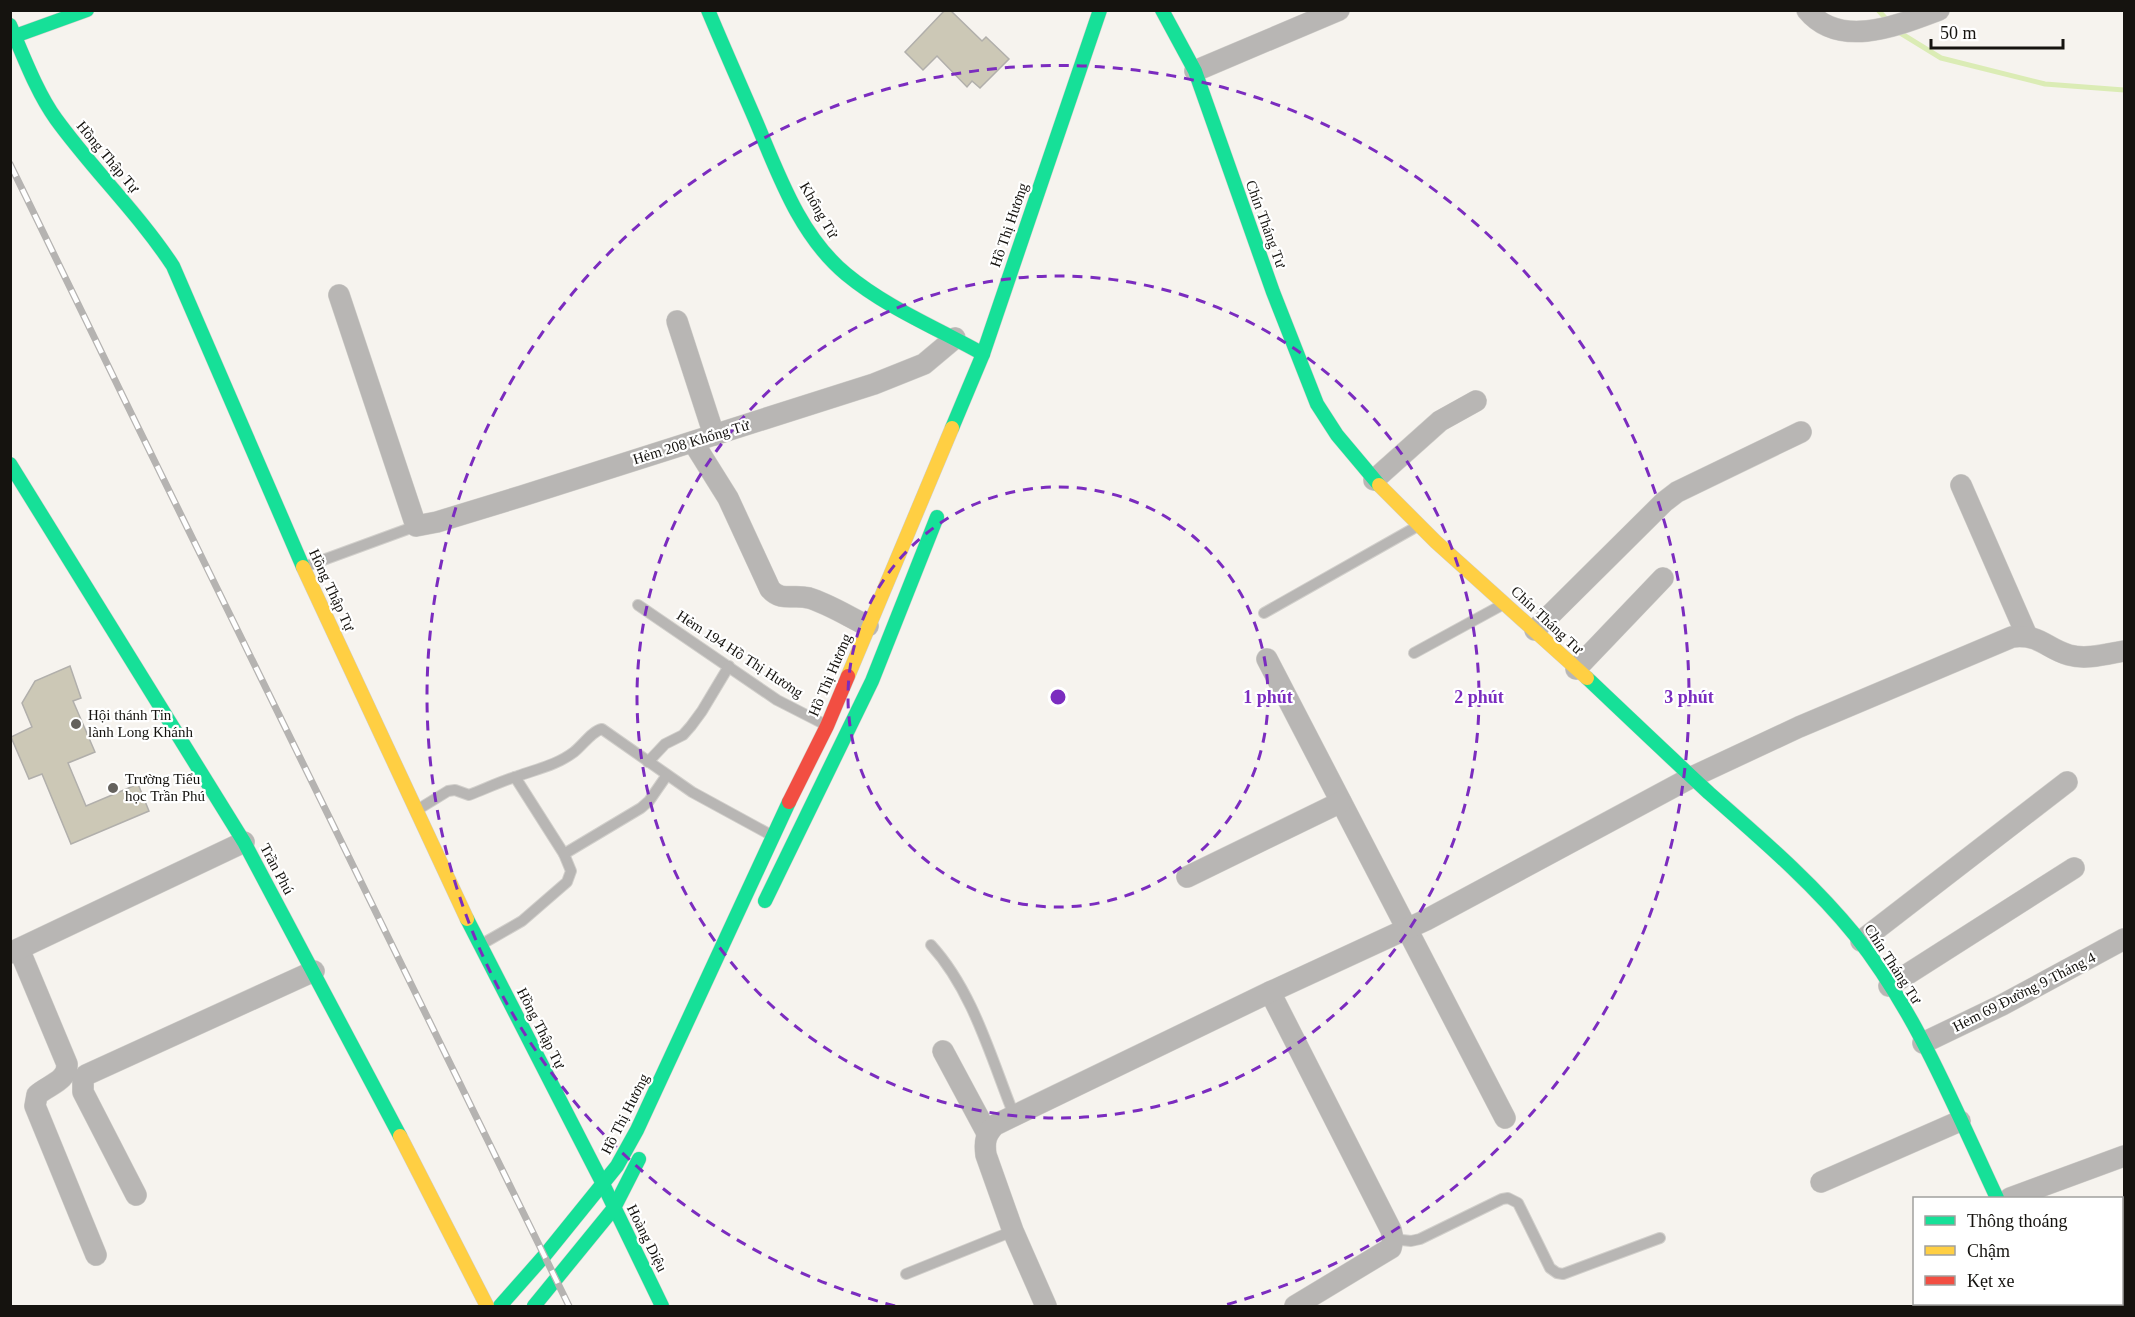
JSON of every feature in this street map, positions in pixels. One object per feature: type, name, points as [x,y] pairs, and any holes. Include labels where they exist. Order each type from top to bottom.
[{"type":"street","points":[[13,31],[87,10]]},
{"type":"street","name":"Khổng Tử","points":[[708,10],[768,149],[813,238],[844,272],[887,303],[983,354]]},
{"type":"street","name":"Hồ Thị Hương","points":[[500,1306],[617,1166],[637,1130],[772,835],[827,726],[983,354],[1100,10]]},
{"type":"street","name":"Chín Tháng Tư","points":[[1162,10],[1195,71],[1273,292],[1317,404],[1374,480],[1419,526],[1535,630],[1692,777],[1760,836],[1829,904],[1860,941],[1923,1043],[1997,1197]]},
{"type":"street","points":[[1195,71],[1339,10]]},
{"type":"street","points":[[1807,10],[1815,21],[1836,30],[1868,32],[1902,24],[1939,10]]},
{"type":"street","name":"Hồng Thập Tự","points":[[13,31],[54,118],[158,243],[173,266],[303,567],[416,810],[480,945],[603,1184]]},
{"type":"street","points":[[339,295],[417,526]]},
{"type":"street","points":[[676,321],[714,435]]},
{"type":"street","name":"Hẻm 208 Khổng Tử","points":[[417,526],[437,522],[898,376],[924,364],[955,338]]},
{"type":"street","points":[[1374,480],[1440,421],[1476,401]]},
{"type":"street","points":[[1535,630],[1664,502],[1677,492],[1801,432]]},
{"type":"street","points":[[693,442],[728,498],[770,589],[775,595],[809,598],[868,626]]},
{"type":"street","name":"Trần Phú","points":[[10,464],[244,842],[423,1178],[487,1306]]},
{"type":"street","points":[[1961,485],[2027,636]]},
{"type":"street","points":[[759,915],[872,681],[941,507]]},
{"type":"street","points":[[1576,669],[1663,578]]},
{"type":"street","points":[[1046,1306],[1014,1231],[986,1155],[984,1143],[987,1133],[995,1125],[1269,992],[1407,929],[1692,777],[1809,722],[2012,637],[2027,636],[2068,655],[2080,657],[2124,651]]},
{"type":"street","points":[[1267,659],[1505,1118]]},
{"type":"street","points":[[1860,941],[2067,782]]},
{"type":"street","points":[[1187,877],[1341,801]]},
{"type":"street","points":[[96,1256],[35,1106],[37,1095],[65,1077],[68,1070],[67,1064],[15,951],[244,842]]},
{"type":"street","points":[[1889,986],[2074,868]]},
{"type":"street","name":"Hẻm 69 Đường 9 Tháng 4","points":[[1923,1043],[2002,1005],[2124,939]]},
{"type":"street","points":[[136,1195],[83,1092],[83,1081],[86,1075],[314,971]]},
{"type":"street","points":[[1269,992],[1393,1239],[1391,1248],[1295,1306]]},
{"type":"street","points":[[943,1051],[987,1133]]},
{"type":"street","points":[[1821,1182],[1960,1120]]},
{"type":"street","points":[[534,1306],[614,1208],[646,1146]]},
{"type":"street","points":[[2013,1197],[2124,1156]]},
{"type":"street","name":"Hoàng Diệu","points":[[603,1184],[662,1306]]},
{"type":"lane","name":"Hẻm 208 Khổng Tử","points":[[303,567],[417,526]]},
{"type":"lane","points":[[1264,613],[1419,526]]},
{"type":"lane","points":[[1414,653],[1505,604]]},
{"type":"lane","name":"Hẻm 194 Hồ Thị Hương","points":[[638,605],[777,700],[827,726]]},
{"type":"lane","points":[[648,762],[665,744],[683,735],[691,726],[729,666]]},
{"type":"lane","points":[[416,810],[448,791],[455,790],[470,795],[550,766],[585,743],[597,730],[602,729],[667,775],[726,811],[772,835]]},
{"type":"lane","points":[[564,854],[641,808],[649,801],[667,775]]},
{"type":"lane","points":[[480,945],[522,921],[567,882],[571,871],[564,854],[515,777]]},
{"type":"lane","points":[[931,945],[946,962],[968,1000],[1014,1115]]},
{"type":"lane","points":[[1393,1239],[1411,1241],[1420,1239],[1502,1198],[1518,1203],[1550,1268],[1557,1273],[1563,1274],[1580,1269],[1660,1238]]},
{"type":"lane","points":[[906,1274],[1014,1231]]},
{"type":"building","points":[[945,10],[950,10],[982,41],[986,37],[1009,59],[980,88],[972,81],[967,87],[937,56],[923,70],[905,52]]},
{"type":"building","points":[[70,666],[81,698],[73,701],[95,752],[68,763],[86,806],[138,784],[149,811],[71,844],[42,774],[29,779],[11,737],[32,727],[22,703],[35,681]]},
{"type":"waterway","points":[[1878,10],[1889,22]]},
{"type":"waterway","points":[[1897,31],[1941,58],[2045,84],[2124,90]]},
{"type":"railway","points":[[10,164],[569,1306]]},
{"type":"traffic: fast","points":[[15,36],[87,10]]},
{"type":"traffic: fast","points":[[708,10],[782,181],[815,241],[846,274],[878,297],[983,354]]},
{"type":"traffic: fast","points":[[952,428],[983,354],[1100,10]]},
{"type":"traffic: fast","points":[[1162,10],[1195,71],[1273,292],[1317,404],[1337,435],[1379,485]]},
{"type":"traffic: fast","points":[[10,25],[49,109],[146,228],[173,266],[303,567]]},
{"type":"traffic: fast","points":[[10,464],[244,842],[400,1136]]},
{"type":"traffic: fast","points":[[765,901],[872,681],[937,517]]},
{"type":"traffic: fast","points":[[1587,678],[1785,861],[1855,935],[1897,996],[1934,1062],[1997,1197]]},
{"type":"traffic: fast","points":[[500,1306],[545,1255],[617,1166],[637,1130],[789,802]]},
{"type":"traffic: fast","points":[[467,919],[603,1184],[662,1306]]},
{"type":"traffic: fast","points":[[534,1306],[614,1208],[639,1159]]},
{"type":"traffic: slow","points":[[848,676],[952,428]]},
{"type":"traffic: slow","points":[[1379,485],[1436,542],[1587,678]]},
{"type":"traffic: slow","points":[[303,567],[467,919]]},
{"type":"traffic: slow","points":[[400,1136],[487,1306]]},
{"type":"traffic: jam","points":[[789,802],[827,726],[848,676]]},
{"type":"place","name":"Hội thánh Tin lành Long Khánh","points":[[76,724]]},
{"type":"place","name":"Trường Tiểu học Trần Phú","points":[[113,788]]}]
